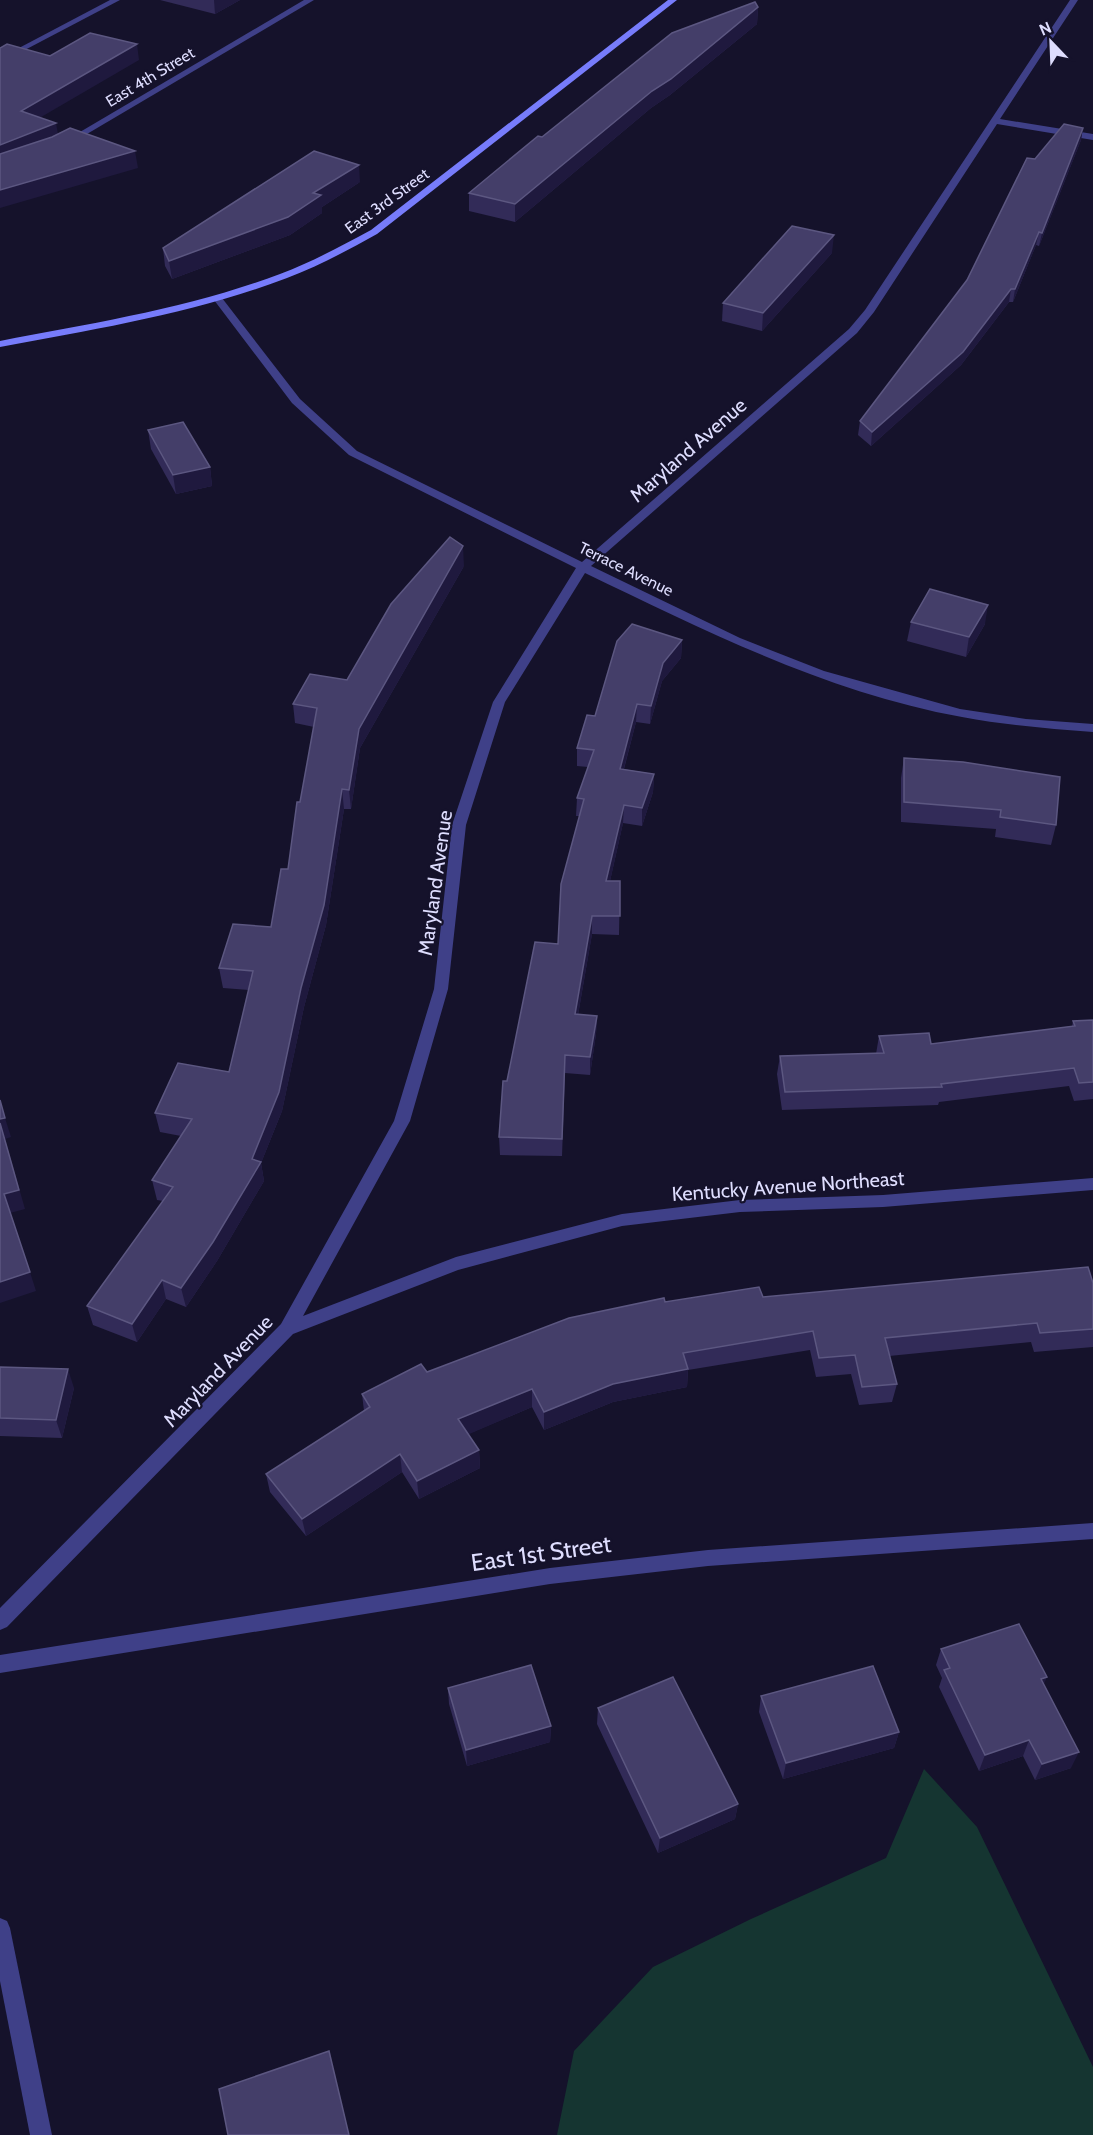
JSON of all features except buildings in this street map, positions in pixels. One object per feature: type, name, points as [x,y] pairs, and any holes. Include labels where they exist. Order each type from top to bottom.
[{"type":"street","points":[[0,61],[117,0]]},
{"type":"street","name":"East 4th Street","points":[[61,145],[121,113],[310,0]]},
{"type":"street","name":"East 3rd Street","points":[[0,344],[219,300],[305,270],[374,232],[672,0]]},
{"type":"street","name":"Maryland Avenue","points":[[0,1621],[287,1329],[402,1120],[441,988],[459,825],[499,702],[583,567],[853,332],[869,312],[1074,0]]},
{"type":"street","points":[[995,121],[1093,137]]},
{"type":"street","name":"Terrace Avenue","points":[[219,300],[296,401],[353,453],[583,567],[736,641],[820,674],[896,698],[960,713],[1026,723],[1093,728]]},
{"type":"street","name":"Kentucky Avenue Northeast","points":[[287,1329],[456,1264],[622,1220],[740,1206],[883,1201],[1093,1184]]},
{"type":"street","name":"East 1st Street","points":[[0,1664],[550,1576],[708,1558],[1093,1531]]},
{"type":"street","points":[[0,1928],[41,2135]]},
{"type":"green space","points":[[924,1769],[977,1827],[1093,2067],[1093,2135],[557,2135],[574,2051],[653,1967],[751,1919],[886,1858]]}]
